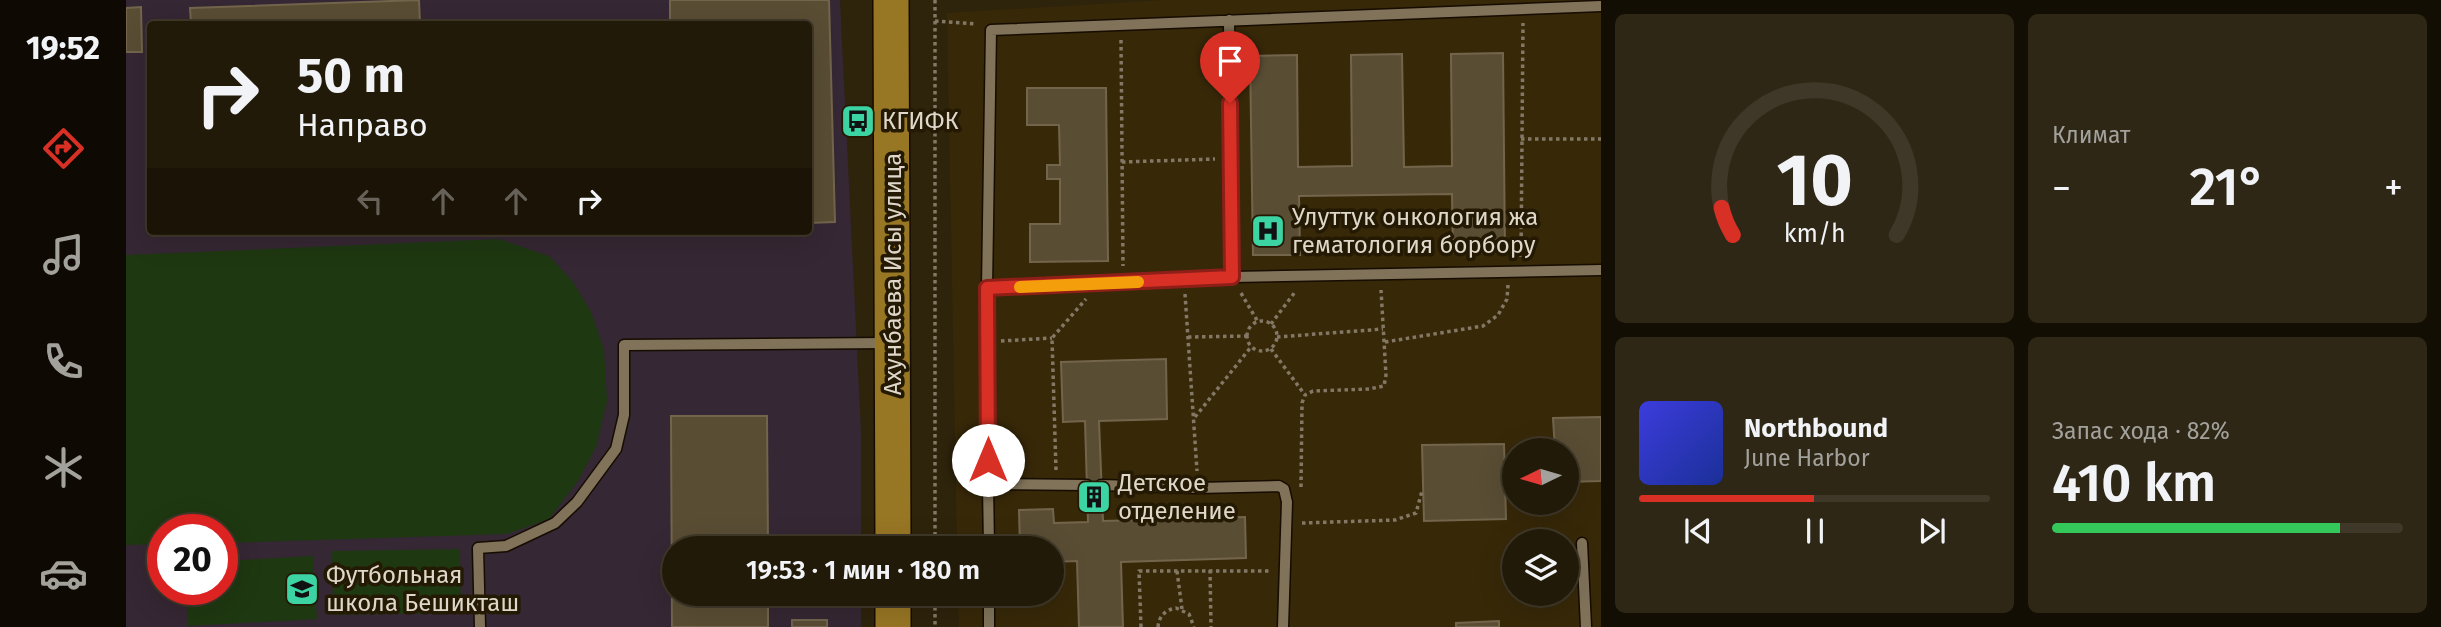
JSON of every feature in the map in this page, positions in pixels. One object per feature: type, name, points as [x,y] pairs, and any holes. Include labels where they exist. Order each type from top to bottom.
[{"type":"main road","name":"Ахунбаева Исы улица","points":[[891,0],[893,536]]},
{"type":"main road","points":[[893,606],[893,627]]},
{"type":"lane","points":[[989,536],[987,288],[991,30],[1601,6]]},
{"type":"lane","points":[[1229,20],[1232,277]]},
{"type":"lane","points":[[987,288],[1232,277],[1601,270]]},
{"type":"lane","points":[[480,627],[478,548],[506,546],[555,523],[577,502],[616,449],[624,415],[624,345],[894,343]]},
{"type":"lane","points":[[988,484],[1087,485]]},
{"type":"lane","points":[[1101,485],[1198,488],[1279,486],[1284,489],[1287,502],[1283,627]]},
{"type":"lane","points":[[1582,543],[1586,627]]},
{"type":"lane","points":[[989,606],[989,627]]},
{"type":"path","points":[[935,0],[935,536]]},
{"type":"path","points":[[1385,342],[1483,326],[1498,315],[1507,299],[1515,273],[1523,9]]},
{"type":"path","points":[[935,21],[977,24],[991,30]]},
{"type":"path","points":[[1121,25],[1123,283]]},
{"type":"path","points":[[1521,139],[1601,139]]},
{"type":"path","points":[[1122,162],[1231,158]]},
{"type":"path","points":[[1287,502],[1300,495],[1302,403],[1305,396],[1313,391],[1384,386],[1386,376],[1381,275]]},
{"type":"path","points":[[1271,324],[1308,276]]},
{"type":"path","points":[[1232,277],[1258,322]]},
{"type":"path","points":[[1184,279],[1198,488]]},
{"type":"path","points":[[1057,485],[1052,338],[1099,284]]},
{"type":"path","points":[[1258,322],[1271,324],[1276,330],[1277,337],[1271,349]]},
{"type":"path","points":[[1258,322],[1249,330],[1251,346],[1257,350],[1271,349]]},
{"type":"path","points":[[1277,337],[1384,329]]},
{"type":"path","points":[[1188,337],[1248,336]]},
{"type":"path","points":[[987,341],[1052,338]]},
{"type":"path","points":[[1194,419],[1251,346]]},
{"type":"path","points":[[1271,349],[1305,396]]},
{"type":"path","points":[[1286,524],[1395,520],[1416,513],[1422,491]]},
{"type":"path","points":[[1140,627],[1139,570],[1284,571]]},
{"type":"path","points":[[1210,570],[1211,627]]},
{"type":"path","points":[[1177,571],[1182,609]]},
{"type":"path","points":[[935,606],[935,627]]},
{"type":"path","points":[[1158,627],[1158,621],[1165,612],[1176,608],[1189,614],[1194,627]]},
{"type":"shaded area","points":[[126,0],[840,0],[861,431],[861,536],[662,536],[662,606],[861,606],[861,627],[126,627]]},
{"type":"shaded area","name":"Улуттук онкология жа гематология борбору","points":[[1165,0],[1601,0],[1601,627],[959,627],[958,606],[1064,606],[1064,536],[957,536],[947,13]]},
{"type":"green space","points":[[499,239],[549,256],[573,282],[591,312],[604,350],[607,401],[596,447],[578,481],[549,519],[507,534],[238,542],[238,514],[147,514],[147,544],[126,545],[126,255]]},
{"type":"green space","points":[[460,549],[461,613],[333,615],[332,551]]},
{"type":"green space","points":[[313,556],[317,619],[188,626],[187,605],[238,605],[238,560]]},
{"type":"building","points":[[419,0],[420,21],[191,21],[190,8]]},
{"type":"building","points":[[670,0],[829,0],[835,222],[812,223],[812,21],[670,21]]},
{"type":"building","points":[[141,7],[142,52],[126,52],[126,8]]},
{"type":"building","points":[[1503,53],[1505,253],[1453,253],[1452,194],[1299,196],[1300,255],[1253,255],[1250,56],[1297,55],[1298,167],[1352,166],[1351,55],[1402,54],[1404,167],[1452,166],[1451,54]]},
{"type":"building","points":[[1027,88],[1106,88],[1108,261],[1030,262],[1030,224],[1060,224],[1060,179],[1047,179],[1047,165],[1060,165],[1059,125],[1027,125]]},
{"type":"building","name":"Детское отделение","points":[[1166,359],[1167,419],[1099,421],[1103,521],[1245,517],[1246,558],[1121,562],[1123,627],[1079,627],[1077,561],[1064,562],[1064,536],[1020,536],[1019,510],[1053,509],[1054,523],[1088,522],[1085,421],[1063,422],[1061,362]]},
{"type":"building","points":[[671,416],[767,416],[768,536],[672,536]]},
{"type":"building","points":[[1601,417],[1601,481],[1579,482],[1579,438],[1554,438],[1553,418]]},
{"type":"building","points":[[1502,444],[1502,515],[1506,515],[1506,519],[1424,521],[1422,445]]},
{"type":"building","points":[[672,606],[768,606],[768,627],[672,627]]},
{"type":"building","points":[[792,620],[827,620],[827,627],[792,627]]},
{"type":"building","points":[[1499,621],[1499,627],[1456,627],[1456,623]]},
{"type":"slow traffic","points":[[1020,287],[1138,282]]},
{"type":"place","name":"КГИФК","points":[[858,121]]},
{"type":"place","name":"Улуттук онкология жа гематология борбору","points":[[1268,231]]},
{"type":"place","name":"Детское отделение","points":[[1094,497]]},
{"type":"place","name":"Футбольная школа Бешикташ","points":[[302,589]]},
{"type":"route","points":[[988,460],[987,288],[1232,277],[1230,103]]}]
